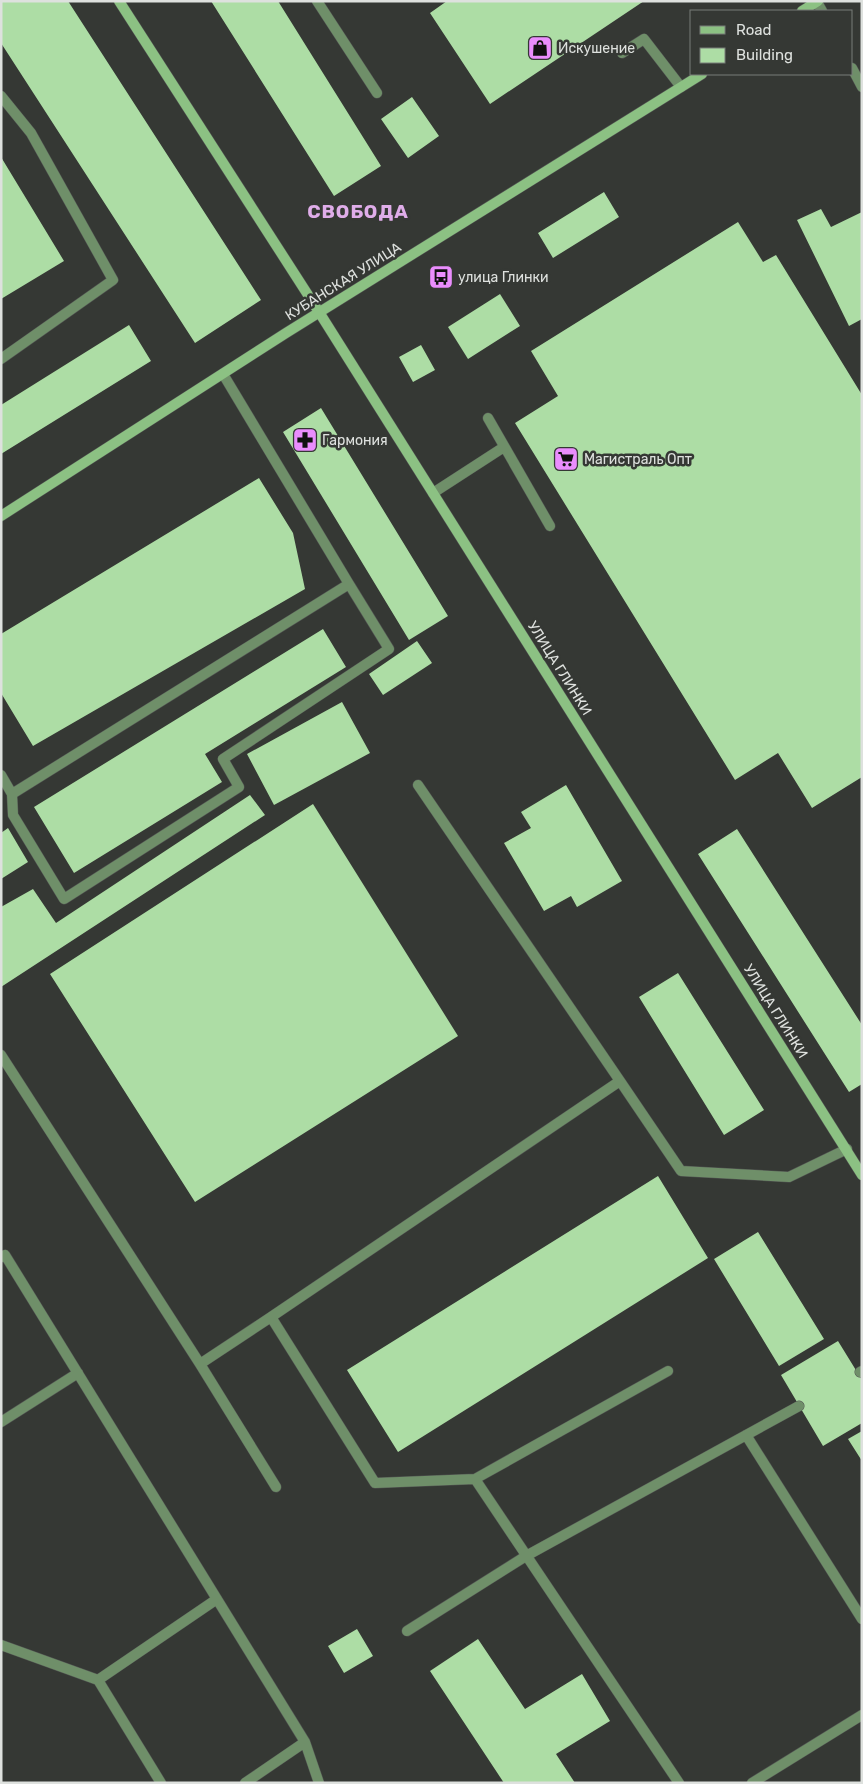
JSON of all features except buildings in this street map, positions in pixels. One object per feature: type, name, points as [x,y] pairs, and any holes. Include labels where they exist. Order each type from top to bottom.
[{"type":"main road","points":[[804,10],[818,2]]},
{"type":"main road","name":"УЛИЦА ГЛИНКИ","points":[[123,3],[862,1175]]},
{"type":"main road","name":"КУБАНСКАЯ УЛИЦА","points":[[1,516],[319,312],[700,75]]},
{"type":"street","points":[[317,1],[376,93]]},
{"type":"street","points":[[622,53],[644,39],[681,87]]},
{"type":"street","points":[[853,70],[862,87]]},
{"type":"street","points":[[1,96],[30,133],[113,280],[1,360]]},
{"type":"street","points":[[1,775],[12,794],[13,815],[64,899],[239,787],[224,759],[389,650],[223,374]]},
{"type":"street","points":[[488,418],[550,526]]},
{"type":"street","points":[[433,493],[504,447]]},
{"type":"street","points":[[12,794],[349,584]]},
{"type":"street","points":[[418,786],[681,1171],[789,1177],[847,1149]]},
{"type":"street","points":[[1,1055],[200,1364],[276,1487]]},
{"type":"street","points":[[200,1364],[620,1081]]},
{"type":"street","points":[[1,1257],[5,1255],[305,1742],[319,1783]]},
{"type":"street","points":[[271,1317],[375,1483],[475,1479],[668,1371]]},
{"type":"street","points":[[1,1422],[78,1374]]},
{"type":"street","points":[[407,1631],[526,1556],[799,1406]]},
{"type":"street","points":[[746,1435],[862,1619]]},
{"type":"street","points":[[475,1479],[678,1783]]},
{"type":"street","points":[[98,1680],[217,1599]]},
{"type":"street","points":[[1,1645],[98,1680],[161,1783]]},
{"type":"street","points":[[752,1783],[862,1715]]},
{"type":"street","points":[[245,1783],[305,1742]]},
{"type":"place","name":"Искушение","points":[[540,48]]},
{"type":"place","name":"улица Глинки","points":[[441,277]]},
{"type":"place","name":"Гармония","points":[[305,440]]},
{"type":"place","name":"Магистраль Опт","points":[[566,459]]},
{"type":"district","name":"СВОБОДА","points":[[358,211]]}]
